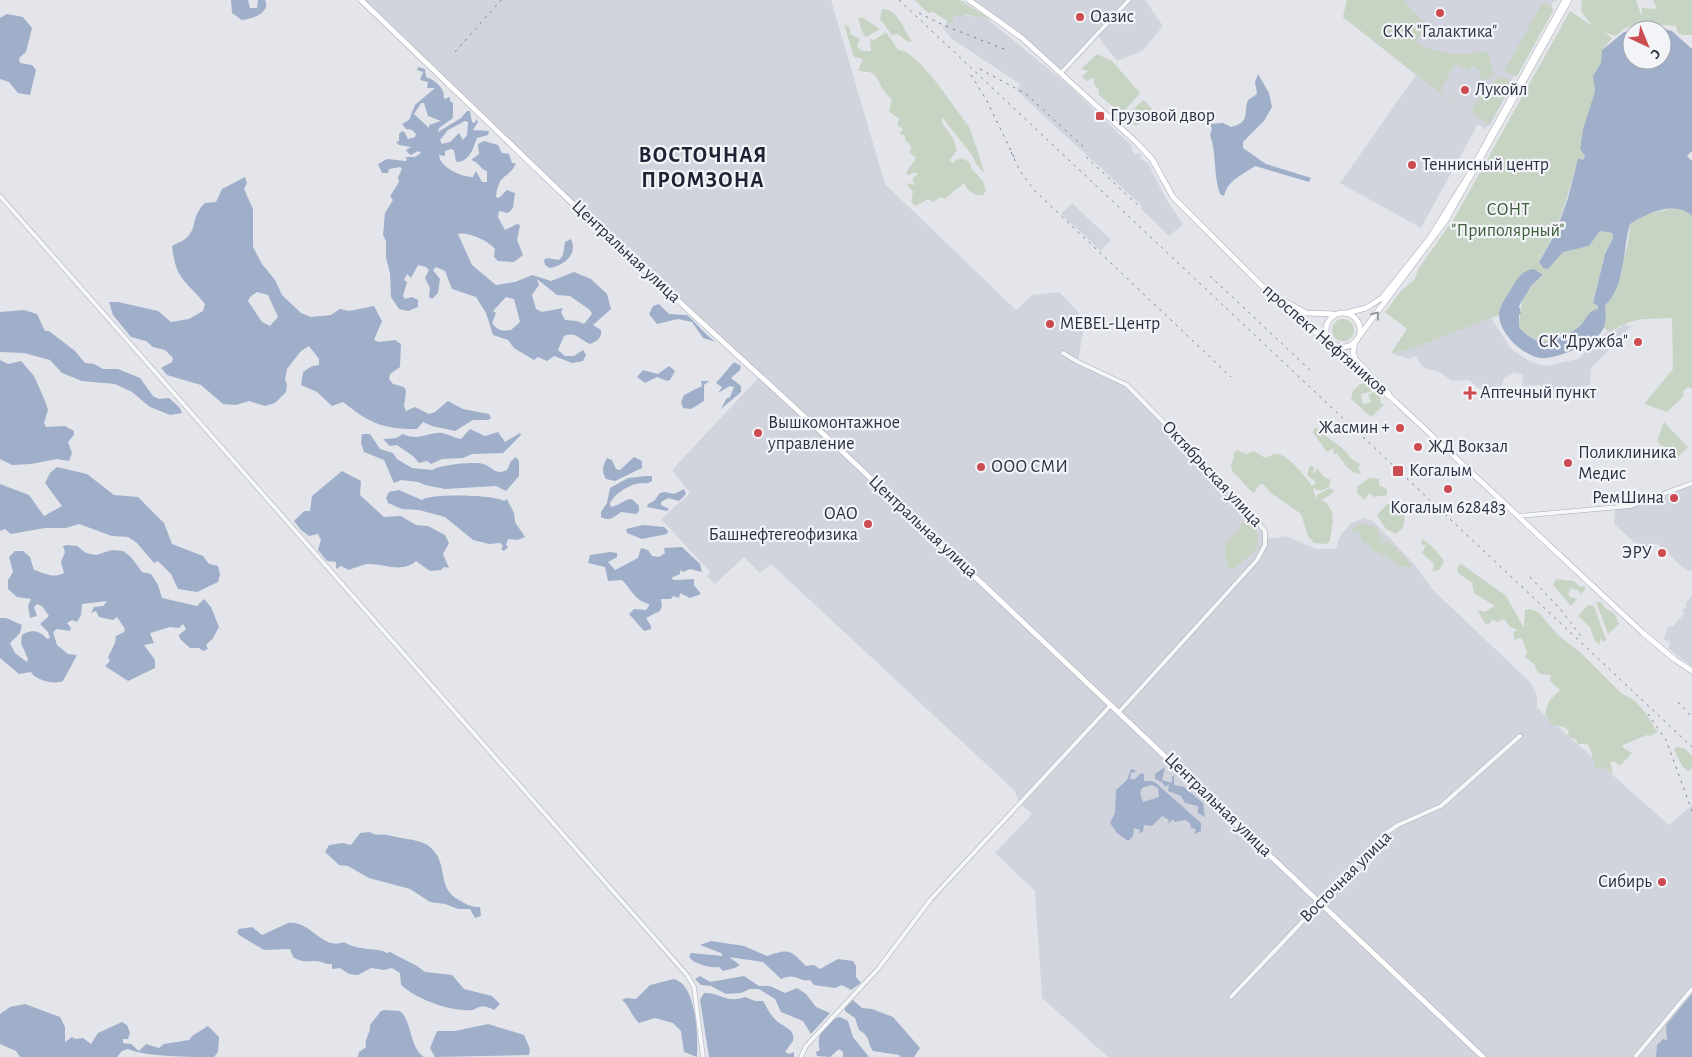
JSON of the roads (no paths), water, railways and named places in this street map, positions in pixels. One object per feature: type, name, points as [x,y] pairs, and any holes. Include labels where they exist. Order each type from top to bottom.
[{"type":"main road","name":"Центральная улица","points":[[361,0],[573,204],[845,454],[1483,1057]]},
{"type":"main road","name":"проспект Нефтяников","points":[[969,0],[1015,32],[1146,153],[1173,197],[1261,285],[1396,402],[1662,650],[1692,671]]},
{"type":"main road","points":[[1261,285],[1302,312],[1318,315],[1346,313],[1366,308],[1382,298],[1429,239],[1467,178],[1565,0]]},
{"type":"main road","points":[[1319,336],[1344,347],[1356,340],[1446,220],[1570,0]]},
{"type":"main road","points":[[1346,313],[1354,317],[1358,322],[1360,330],[1353,352],[1355,359],[1396,402]]},
{"type":"main road","points":[[1337,314],[1329,319],[1326,327],[1326,336],[1341,354]]},
{"type":"street","points":[[1061,73],[1129,0]]},
{"type":"street","points":[[0,196],[687,975],[694,987],[703,1057]]},
{"type":"street","name":"Октябрьская улица","points":[[1063,352],[1078,362],[1127,385],[1231,490],[1263,528],[1266,535],[1265,545],[1257,560],[1119,712]]},
{"type":"street","points":[[1517,516],[1631,506],[1692,483]]},
{"type":"street","points":[[1528,526],[1527,520],[1532,515]]},
{"type":"street","points":[[800,1057],[806,1046],[878,969],[931,899],[1111,704]]},
{"type":"street","name":"Восточная улица","points":[[1231,997],[1385,834],[1441,806],[1520,736]]},
{"type":"street","points":[[1635,1057],[1692,989]]},
{"type":"water","points":[[231,0],[248,0],[250,8],[257,8],[258,0],[265,0],[266,5],[260,14],[242,20],[232,13]]},
{"type":"water","points":[[7,14],[23,17],[32,28],[26,52],[19,58],[20,63],[32,65],[36,70],[30,95],[18,93],[9,82],[0,79],[0,18]]},
{"type":"water","points":[[1672,31],[1692,49],[1692,151],[1687,156],[1692,161],[1692,216],[1678,209],[1661,210],[1644,216],[1630,224],[1620,278],[1612,298],[1605,305],[1606,315],[1602,331],[1583,346],[1564,354],[1540,358],[1526,353],[1508,336],[1500,322],[1500,309],[1517,279],[1526,271],[1534,269],[1543,275],[1531,286],[1519,306],[1521,313],[1519,315],[1519,327],[1533,339],[1543,342],[1555,340],[1576,329],[1590,313],[1598,309],[1598,306],[1593,303],[1605,254],[1613,238],[1612,233],[1600,231],[1589,246],[1563,252],[1548,269],[1543,268],[1539,262],[1555,234],[1568,198],[1578,158],[1583,160],[1585,156],[1580,149],[1583,129],[1595,91],[1593,76],[1601,63],[1602,50],[1622,34],[1622,70],[1672,70]]},
{"type":"water","points":[[418,67],[425,69],[426,77],[436,83],[443,91],[444,99],[450,97],[450,101],[453,103],[453,118],[439,128],[438,132],[461,118],[467,111],[470,111],[472,122],[475,123],[476,119],[478,122],[473,130],[489,131],[488,135],[477,138],[470,154],[465,160],[456,162],[454,150],[451,149],[445,151],[445,156],[439,155],[440,160],[447,168],[468,177],[473,177],[476,171],[482,182],[487,182],[487,171],[471,160],[479,154],[478,144],[484,141],[498,145],[502,153],[509,154],[512,163],[516,163],[499,183],[496,197],[499,198],[507,190],[515,193],[513,208],[508,213],[499,211],[498,217],[505,230],[517,224],[520,225],[517,240],[523,255],[514,262],[498,261],[494,257],[495,249],[488,243],[472,235],[458,234],[472,265],[496,285],[515,282],[532,275],[551,281],[574,272],[591,279],[607,294],[611,309],[593,325],[601,330],[599,339],[590,344],[575,335],[564,336],[558,350],[565,356],[574,356],[583,350],[586,355],[583,361],[572,363],[554,356],[547,361],[538,357],[534,360],[514,348],[508,340],[493,335],[486,313],[476,297],[452,289],[445,271],[436,267],[433,270],[440,279],[438,293],[432,299],[429,297],[430,288],[425,278],[429,270],[418,265],[411,278],[407,274],[404,280],[407,282],[403,296],[405,299],[412,297],[418,300],[418,307],[408,311],[399,309],[391,297],[390,273],[386,258],[386,241],[383,235],[385,213],[393,200],[390,196],[399,182],[398,177],[402,169],[400,167],[389,169],[388,173],[382,173],[378,164],[387,159],[406,161],[405,157],[415,157],[421,153],[418,151],[411,155],[406,150],[411,147],[399,145],[396,142],[399,141],[399,134],[402,131],[408,139],[415,137],[416,134],[412,130],[406,129],[402,124],[409,120],[415,105],[435,88],[427,88],[428,82],[420,80],[423,72],[417,70]],"holes":[[[421,103],[424,103],[428,116],[441,121],[429,125],[429,128],[414,114]],[[465,121],[468,122],[467,135],[463,140],[459,133],[450,142],[442,144],[440,140],[448,130]],[[537,279],[557,295],[570,296],[590,310],[592,314],[584,324],[565,320],[561,312],[563,308],[542,312],[536,309],[532,295],[539,285]],[[506,297],[514,299],[520,322],[511,330],[500,330],[492,323],[496,313],[493,311]]]},
{"type":"water","points":[[1258,74],[1269,93],[1272,107],[1264,121],[1243,142],[1243,148],[1266,164],[1311,178],[1309,182],[1255,166],[1232,182],[1224,196],[1220,194],[1218,187],[1214,150],[1210,135],[1212,128],[1208,124],[1223,123],[1231,127],[1244,120],[1248,100],[1257,94],[1255,82]]},
{"type":"water","points":[[245,177],[247,183],[244,189],[253,209],[253,247],[262,264],[275,280],[282,295],[301,313],[311,317],[331,315],[340,309],[349,311],[374,306],[382,321],[374,340],[379,342],[395,340],[401,344],[400,367],[390,374],[389,379],[393,384],[404,387],[406,391],[404,406],[406,411],[415,407],[429,414],[435,412],[448,401],[463,409],[489,414],[491,418],[488,420],[473,420],[455,431],[423,422],[417,429],[402,429],[375,423],[343,402],[332,406],[317,392],[301,385],[303,372],[312,366],[319,365],[319,359],[309,346],[301,351],[287,369],[285,379],[287,385],[286,392],[275,403],[265,406],[249,401],[236,405],[223,404],[201,385],[167,375],[161,368],[172,362],[173,358],[165,350],[153,347],[146,341],[131,337],[113,315],[109,302],[118,302],[158,311],[171,322],[189,319],[203,311],[205,304],[182,279],[179,273],[172,246],[187,237],[201,208],[205,203],[216,202],[222,189]],"holes":[[[257,292],[268,295],[278,317],[270,326],[262,322],[248,301]]]},
{"type":"water","points":[[571,239],[573,250],[565,262],[550,268],[545,265],[544,260],[547,258],[559,260],[563,255],[565,242]]},
{"type":"water","points":[[659,304],[669,314],[687,315],[716,342],[703,338],[692,322],[678,319],[657,324],[649,314],[653,306]]},
{"type":"water","points":[[24,310],[37,314],[45,331],[49,331],[75,351],[85,363],[94,364],[103,369],[118,369],[140,378],[153,396],[159,399],[169,398],[180,408],[182,413],[170,415],[150,407],[132,392],[115,384],[82,381],[62,373],[50,360],[24,353],[0,352],[0,312]]},
{"type":"water","points":[[0,360],[8,364],[21,361],[34,376],[48,410],[44,423],[46,427],[65,426],[74,431],[74,435],[68,442],[72,453],[69,461],[57,459],[31,464],[12,465],[0,459]]},
{"type":"water","points":[[734,362],[741,366],[740,370],[731,378],[741,386],[741,392],[721,409],[726,399],[730,397],[734,387],[730,386],[718,393],[722,387],[716,383]]},
{"type":"water","points":[[669,366],[675,371],[670,380],[667,381],[657,377],[645,383],[637,377],[643,370],[658,374]]},
{"type":"water","points":[[701,381],[709,381],[704,385],[704,401],[691,409],[683,408],[681,402],[684,395],[702,386]]},
{"type":"water","points":[[470,429],[485,436],[498,432],[505,442],[520,433],[521,435],[503,453],[472,454],[463,458],[442,459],[431,464],[427,461],[419,463],[397,445],[390,446],[383,439],[396,438],[403,434],[419,437],[438,433],[461,439]]},
{"type":"water","points":[[362,434],[370,434],[380,449],[393,453],[397,459],[412,468],[432,470],[450,465],[476,463],[486,465],[500,472],[507,470],[511,461],[516,457],[519,461],[519,476],[506,491],[496,486],[445,489],[401,480],[394,483],[384,460],[364,452],[361,443]]},
{"type":"water","points":[[634,457],[642,461],[642,468],[615,481],[606,479],[603,468],[607,458],[612,460],[616,469],[620,470]]},
{"type":"water","points":[[57,467],[87,474],[114,495],[138,497],[164,523],[172,544],[203,556],[209,564],[218,566],[220,574],[218,582],[197,592],[178,589],[171,574],[158,561],[154,563],[137,543],[128,537],[112,536],[79,524],[66,528],[45,528],[11,534],[5,529],[0,531],[0,484],[29,495],[44,516],[62,506],[45,483],[50,473]]},
{"type":"water","points":[[342,471],[361,481],[360,495],[384,517],[401,516],[416,525],[428,526],[445,535],[449,543],[443,554],[449,568],[444,567],[441,570],[430,571],[416,561],[404,567],[367,564],[349,570],[341,566],[336,569],[336,562],[327,561],[318,550],[321,540],[318,534],[309,536],[294,521],[304,511],[310,511],[312,496]]},
{"type":"water","points":[[652,476],[652,481],[632,485],[617,494],[610,504],[611,507],[632,499],[639,506],[639,511],[636,514],[621,512],[609,519],[601,517],[601,512],[607,503],[610,488],[628,478]]},
{"type":"water","points":[[684,489],[686,494],[679,501],[668,498],[661,502],[661,505],[669,509],[667,511],[647,507],[660,493],[674,494]]},
{"type":"water","points":[[399,490],[422,500],[437,496],[489,497],[504,501],[507,499],[514,513],[515,522],[525,537],[517,540],[508,539],[506,545],[508,547],[504,551],[501,549],[503,546],[500,543],[489,544],[473,540],[445,517],[419,510],[402,509],[388,503],[386,498],[389,492]]},
{"type":"water","points":[[643,525],[664,527],[668,531],[667,534],[642,539],[627,533],[626,529]]},
{"type":"water","points":[[63,546],[77,546],[86,553],[96,555],[112,550],[123,551],[131,557],[142,572],[151,574],[158,585],[162,598],[197,606],[204,599],[211,607],[219,627],[213,638],[206,645],[208,649],[203,651],[199,648],[190,648],[180,639],[179,635],[186,629],[183,624],[179,628],[170,627],[150,633],[154,643],[144,645],[155,660],[155,668],[128,681],[105,666],[110,661],[108,657],[115,643],[116,636],[124,632],[125,629],[117,617],[113,620],[99,617],[96,611],[91,613],[94,607],[103,606],[107,601],[82,604],[81,615],[77,622],[72,620],[67,623],[71,628],[70,631],[57,629],[53,632],[57,645],[68,654],[77,655],[63,681],[46,681],[33,675],[31,672],[19,674],[0,658],[0,618],[6,618],[22,625],[20,633],[10,643],[15,653],[27,662],[28,659],[21,643],[22,635],[35,631],[47,639],[50,638],[48,632],[40,624],[49,616],[42,606],[37,604],[34,607],[37,616],[30,618],[28,606],[31,599],[17,597],[8,589],[8,580],[13,572],[9,557],[15,551],[23,551],[30,557],[34,570],[49,575],[60,575],[64,573],[61,562],[65,552]]},
{"type":"water","points":[[682,547],[700,564],[702,572],[690,569],[683,572],[680,570],[680,574],[671,578],[674,580],[694,579],[694,585],[701,594],[690,598],[680,593],[679,598],[673,596],[671,599],[661,599],[662,606],[660,611],[646,618],[651,629],[644,631],[629,614],[634,609],[646,610],[649,604],[640,600],[622,580],[608,581],[605,567],[588,563],[590,555],[610,552],[617,553],[617,557],[608,562],[615,570],[638,558],[641,548],[648,550],[652,556],[659,557],[665,553],[664,548]]},
{"type":"water","points":[[1165,767],[1162,780],[1172,783],[1174,775],[1174,785],[1184,787],[1203,803],[1205,817],[1198,813],[1198,806],[1185,803],[1181,796],[1168,791],[1169,784],[1165,787],[1162,782],[1155,779],[1155,774]]},
{"type":"water","points":[[1131,769],[1137,771],[1131,773],[1130,779],[1135,779],[1141,773],[1144,774],[1144,781],[1156,783],[1201,823],[1201,831],[1194,834],[1196,829],[1191,828],[1190,823],[1185,820],[1175,822],[1173,819],[1168,824],[1169,820],[1162,816],[1152,826],[1144,825],[1143,832],[1139,833],[1140,830],[1134,828],[1133,836],[1128,841],[1117,833],[1110,823],[1115,813],[1116,790],[1127,780]],"holes":[[[1152,785],[1158,788],[1159,797],[1143,802],[1140,793],[1142,788]]]},
{"type":"water","points":[[370,832],[416,841],[430,847],[440,861],[447,889],[464,903],[480,907],[481,916],[475,918],[470,909],[458,909],[445,904],[430,902],[410,889],[369,878],[348,866],[339,865],[325,852],[329,845],[343,843],[351,845],[360,833]]},
{"type":"water","points":[[288,923],[296,923],[303,926],[329,942],[336,944],[344,942],[356,947],[390,952],[425,972],[452,975],[464,989],[492,996],[500,1004],[494,1010],[483,1006],[473,1010],[445,1007],[416,996],[401,985],[400,973],[392,968],[384,970],[371,968],[358,975],[349,974],[340,968],[332,969],[332,964],[296,959],[293,957],[290,949],[264,950],[237,932],[239,929],[252,927],[262,935]]},
{"type":"water","points":[[711,941],[744,946],[767,956],[785,951],[789,952],[806,966],[814,965],[820,969],[838,959],[853,961],[856,966],[856,977],[861,983],[851,990],[842,985],[835,988],[814,985],[810,980],[802,980],[791,976],[781,979],[763,962],[729,957],[740,965],[723,971],[719,967],[699,964],[689,957],[691,953],[723,956],[721,953],[700,945]]},
{"type":"water","points":[[700,976],[710,982],[744,976],[759,986],[770,986],[785,993],[797,988],[806,994],[816,1007],[830,1013],[811,1034],[803,1021],[781,1012],[775,999],[759,989],[726,994],[711,986],[701,985],[695,979]]},
{"type":"water","points":[[674,979],[682,983],[692,1001],[696,1025],[697,1057],[684,1052],[681,1031],[673,1023],[655,1018],[639,1023],[622,1000],[626,998],[636,999],[650,985]]},
{"type":"water","points":[[704,993],[715,994],[728,999],[745,997],[755,1001],[763,1001],[777,1021],[792,1033],[793,1041],[785,1052],[789,1054],[794,1052],[794,1057],[709,1057],[700,1000]]},
{"type":"water","points":[[1692,994],[1692,1057],[1656,1057],[1657,1045],[1663,1039],[1667,1040],[1666,1025]]},
{"type":"water","points":[[853,1000],[862,1008],[872,1009],[893,1017],[920,1048],[914,1057],[901,1057],[899,1055],[873,1051],[867,1038],[859,1030],[855,1018],[845,1011],[845,1008]]},
{"type":"water","points":[[25,1004],[60,1017],[65,1027],[65,1042],[72,1037],[75,1039],[83,1038],[91,1044],[98,1033],[122,1022],[127,1025],[130,1033],[128,1039],[123,1039],[123,1043],[131,1044],[139,1051],[146,1044],[159,1048],[164,1044],[189,1040],[208,1026],[219,1037],[218,1052],[214,1057],[181,1057],[146,1054],[128,1049],[122,1051],[117,1057],[20,1057],[16,1051],[0,1044],[0,1014],[10,1007]]},
{"type":"water","points":[[381,1011],[400,1011],[407,1022],[419,1053],[424,1057],[358,1057],[359,1052],[366,1047],[370,1025]]},
{"type":"water","points":[[840,1017],[848,1021],[853,1037],[869,1057],[843,1057],[843,1052],[839,1049],[830,1057],[817,1056],[816,1052],[820,1050],[819,1040],[822,1030],[830,1022]]},
{"type":"water","points":[[488,1024],[524,1035],[530,1049],[529,1055],[435,1057],[430,1048],[437,1031],[455,1031]]},
{"type":"railway","points":[[455,52],[501,0]]},
{"type":"railway","points":[[899,0],[1692,747]]},
{"type":"railway","points":[[919,13],[943,25],[1009,51]]},
{"type":"railway","points":[[980,69],[1026,94],[1087,150]]},
{"type":"railway","points":[[971,75],[986,99],[1014,157]]},
{"type":"railway","points":[[1011,152],[1020,171],[1035,191],[1231,377]]},
{"type":"railway","points":[[1086,157],[1141,208]]},
{"type":"railway","points":[[1210,276],[1311,371]]},
{"type":"railway","points":[[1530,577],[1561,610],[1581,636]]},
{"type":"railway","points":[[1678,702],[1692,717]]},
{"type":"railway","points":[[1648,714],[1666,740],[1692,811]]},
{"type":"place","name":"СКК \"Галактика\"","points":[[1440,13]]},
{"type":"place","name":"Оазис","points":[[1080,17]]},
{"type":"place","name":"Лукойл","points":[[1465,90]]},
{"type":"place","name":"Грузовой двор","points":[[1100,116]]},
{"type":"place","name":"Теннисный центр","points":[[1412,165]]},
{"type":"place","name":"MEBEL-Центр","points":[[1050,324]]},
{"type":"place","name":"СК \"Дружба\"","points":[[1638,342]]},
{"type":"place","name":"Аптечный пункт","points":[[1470,393]]},
{"type":"place","name":"Жасмин +","points":[[1400,428]]},
{"type":"place","name":"Вышкомонтажное управление","points":[[758,433]]},
{"type":"place","name":"ЖД Вокзал","points":[[1418,447]]},
{"type":"place","name":"Поликлиника Медис","points":[[1568,463]]},
{"type":"place","name":"ООО СМИ","points":[[981,467]]},
{"type":"place","name":"Когалым","points":[[1398,471]]},
{"type":"place","name":"Когалым 628483","points":[[1448,489]]},
{"type":"place","name":"РемШина","points":[[1674,498]]},
{"type":"place","name":"ОАО Башнефтегеофизика","points":[[868,524]]},
{"type":"place","name":"ЭРУ","points":[[1662,553]]},
{"type":"place","name":"Сибирь","points":[[1662,882]]},
{"type":"district","name":"ВОСТОЧНАЯ ПРОМЗОНА","points":[[703,168]]},
{"type":"park label","name":"СОНТ \"Приполярный\"","points":[[1508,220]]}]
